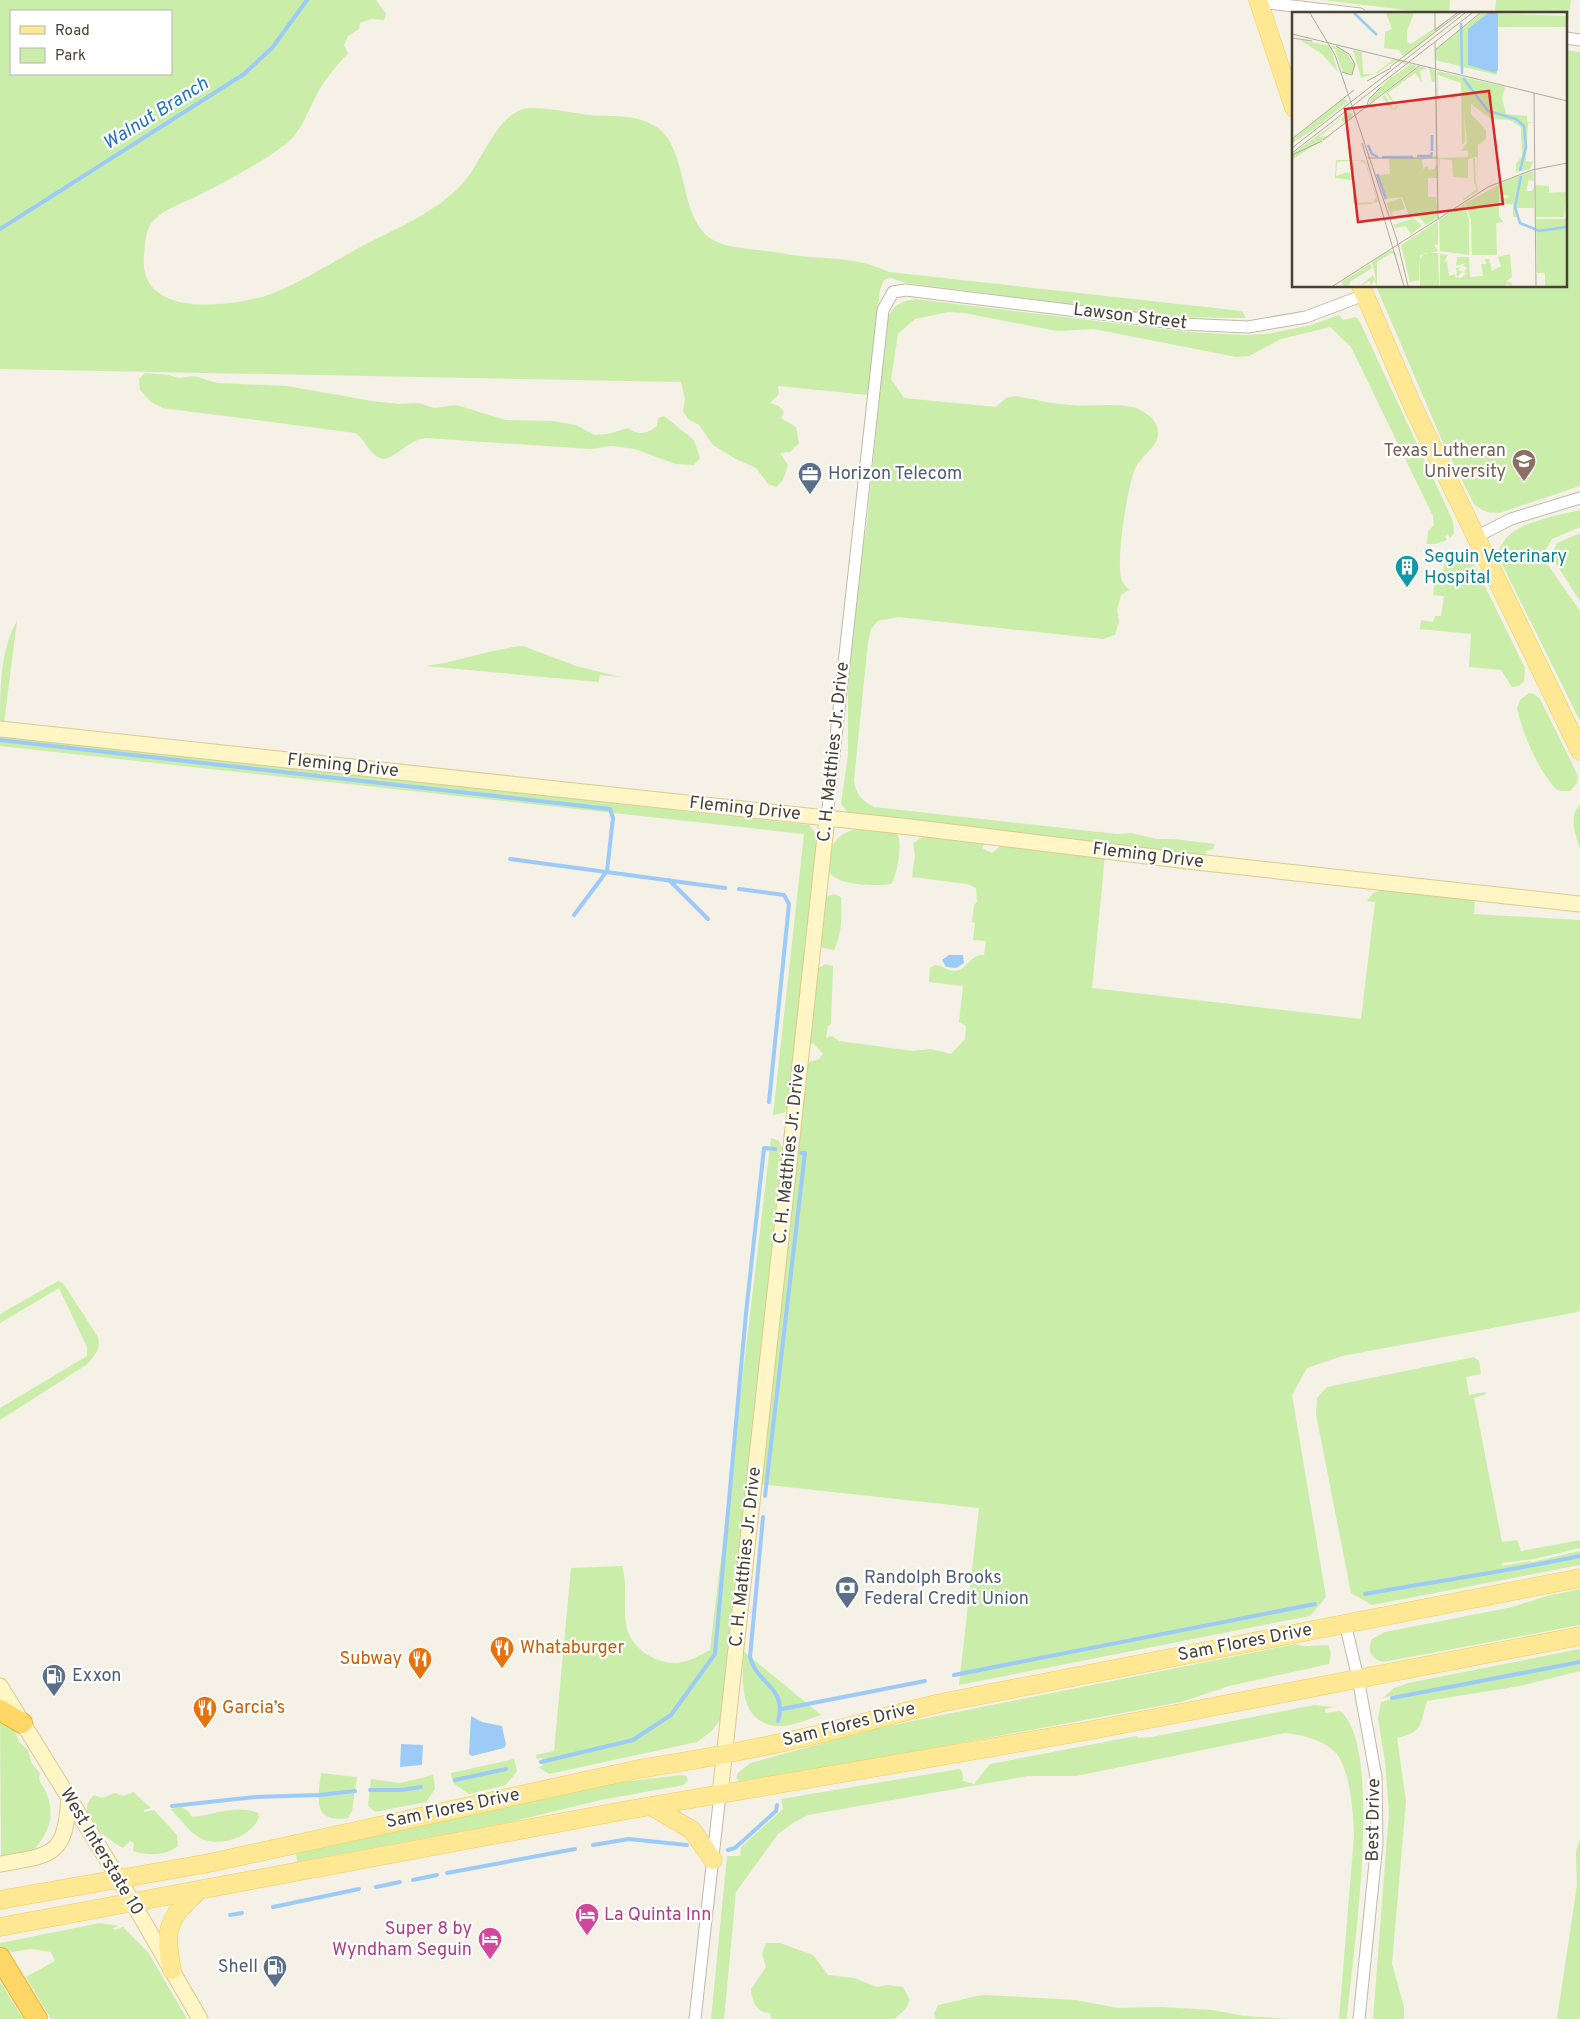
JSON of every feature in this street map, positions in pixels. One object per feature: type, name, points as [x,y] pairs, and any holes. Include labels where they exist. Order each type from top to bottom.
[{"type":"highway","points":[[0,1710],[22,1723]]},
{"type":"highway","points":[[0,1958],[37,2019]]},
{"type":"main road","points":[[1259,1],[1292,102]]},
{"type":"main road","points":[[1363,291],[1414,409],[1580,751]]},
{"type":"main road","name":"Sam Flores Drive","points":[[0,1900],[209,1862],[639,1769],[724,1755],[812,1736],[903,1711],[1580,1578]]},
{"type":"main road","name":"Sam Flores Drive","points":[[0,1927],[651,1806],[1068,1734],[1580,1636]]},
{"type":"main road","points":[[651,1806],[692,1830],[713,1860]]},
{"type":"main road","points":[[172,1970],[168,1950],[170,1924],[175,1914],[198,1891]]},
{"type":"street","points":[[1259,1],[1344,12]]},
{"type":"street","name":"Lawson Street","points":[[893,292],[906,290],[1182,324],[1248,327],[1264,326],[1306,317],[1363,291]]},
{"type":"street","name":"C. H. Matthies Jr. Drive","points":[[695,2019],[883,310],[893,292]]},
{"type":"street","points":[[1476,536],[1510,519],[1580,498]]},
{"type":"street","name":"Fleming Drive","points":[[0,729],[827,818],[1194,862],[1580,904]]},
{"type":"street","name":"Best Drive","points":[[1345,1623],[1358,1678],[1376,1777],[1377,1819],[1359,2019]]},
{"type":"street","name":"West Interstate 10","points":[[0,1686],[119,1879],[200,2019]]},
{"type":"street","points":[[0,1864],[40,1858],[52,1851],[67,1827],[69,1797]]},
{"type":"green space","points":[[0,0],[376,0],[386,14],[384,20],[371,19],[360,23],[359,29],[348,36],[344,45],[348,53],[318,92],[301,126],[286,144],[245,171],[158,216],[150,225],[145,242],[146,276],[156,290],[171,299],[190,304],[232,303],[279,291],[424,214],[452,194],[464,182],[501,125],[510,116],[520,110],[532,108],[553,109],[587,115],[633,118],[650,123],[658,128],[668,139],[675,153],[695,218],[703,231],[715,241],[725,245],[856,262],[878,267],[889,272],[1242,311],[1246,318],[1172,317],[907,283],[890,278],[884,280],[880,290],[868,395],[778,386],[779,394],[770,403],[779,406],[784,412],[781,418],[796,427],[799,443],[790,452],[780,453],[788,465],[783,480],[776,487],[768,484],[756,468],[734,458],[713,445],[699,425],[688,419],[683,411],[685,399],[681,382],[0,369]]},
{"type":"green space","points":[[1323,0],[1450,0],[1449,12],[1422,12]]},
{"type":"green space","points":[[1496,0],[1571,0],[1568,22],[1568,12],[1495,12]]},
{"type":"green space","name":"Texas Lutheran University","points":[[1568,50],[1580,52],[1580,486],[1499,513],[1492,513],[1474,504],[1444,445],[1377,288],[1568,288]]},
{"type":"green space","points":[[915,299],[1188,332],[1244,335],[1267,334],[1311,325],[1339,315],[1343,320],[1356,317],[1359,320],[1453,521],[1454,533],[1450,538],[1448,534],[1445,536],[1447,540],[1435,544],[1427,544],[1428,531],[1434,525],[1433,516],[1351,347],[1330,327],[1281,339],[1249,356],[1236,357],[1094,329],[1057,331],[964,313],[949,312],[915,319],[898,334],[891,379],[904,398],[996,407],[1006,398],[1015,396],[1050,403],[1128,406],[1140,410],[1152,418],[1157,426],[1158,435],[1157,440],[1138,464],[1132,478],[1123,525],[1120,559],[1122,581],[1129,590],[1121,595],[1117,610],[1119,622],[1115,635],[1103,639],[898,617],[878,621],[871,629],[868,642],[854,780],[858,793],[866,802],[874,807],[1117,834],[1131,833],[1156,839],[1215,844],[1213,849],[1206,851],[1206,855],[849,814],[841,804],[848,754],[848,690],[857,588],[867,523],[887,322],[893,308]]},
{"type":"green space","points":[[145,373],[169,375],[179,378],[194,376],[217,383],[287,386],[372,401],[399,404],[418,403],[434,408],[456,405],[506,420],[553,421],[576,425],[594,435],[608,434],[628,428],[639,433],[647,432],[657,426],[658,418],[664,416],[694,440],[700,458],[694,465],[675,464],[635,449],[612,446],[590,449],[426,438],[413,442],[385,459],[372,453],[355,433],[163,408],[151,402],[140,390],[139,379]]},
{"type":"green space","points":[[1580,510],[1580,527],[1552,539],[1543,554],[1545,561],[1580,611],[1580,721],[1497,554],[1508,536],[1520,528],[1545,518]]},
{"type":"green space","points":[[1580,533],[1580,601],[1551,556],[1557,543]]},
{"type":"green space","points":[[1462,555],[1467,556],[1474,564],[1525,668],[1524,681],[1519,686],[1512,687],[1501,670],[1469,667],[1471,634],[1420,629],[1421,620],[1433,622],[1435,616],[1441,616],[1444,596],[1433,595],[1435,576],[1442,577],[1445,560],[1455,557],[1458,562]]},
{"type":"green space","points":[[17,621],[4,723],[0,723],[4,657],[11,632]]},
{"type":"green space","points":[[523,646],[576,666],[621,677],[600,675],[599,682],[425,666]]},
{"type":"green space","points":[[1529,693],[1534,694],[1540,699],[1578,776],[1577,783],[1570,791],[1560,791],[1555,788],[1537,761],[1527,739],[1517,708],[1520,700]]},
{"type":"green space","points":[[0,735],[809,825],[816,833],[818,843],[789,1107],[784,1113],[773,1115],[804,834],[0,746]]},
{"type":"green space","points":[[1580,805],[1580,849],[1575,832],[1574,815]]},
{"type":"green space","points":[[861,829],[896,833],[900,850],[891,884],[867,885],[849,883],[830,873],[829,857],[834,843],[845,833]]},
{"type":"green space","points":[[925,836],[985,842],[982,848],[992,853],[1003,844],[1105,856],[1092,988],[1361,1019],[1375,902],[1367,901],[1373,893],[1384,889],[1475,900],[1474,914],[1580,920],[1580,1310],[1578,1312],[1342,1356],[1307,1368],[1292,1395],[1326,1597],[1310,1616],[959,1685],[979,1508],[760,1484],[807,1063],[819,1059],[823,1054],[813,1043],[810,1045],[818,969],[825,964],[833,966],[831,1024],[828,1026],[826,1038],[832,1036],[839,1041],[913,1051],[931,1049],[951,1054],[965,1039],[966,1026],[959,1022],[963,986],[929,982],[930,968],[935,965],[951,971],[959,970],[975,957],[984,955],[986,941],[973,940],[975,923],[972,922],[974,905],[977,902],[976,888],[967,884],[912,877],[915,855],[913,843]]},
{"type":"green space","points":[[834,894],[841,897],[841,924],[834,950],[823,948],[820,942],[826,897]]},
{"type":"green space","points":[[771,1138],[778,1140],[783,1149],[722,1717],[712,1731],[697,1742],[549,1774],[538,1767],[543,1766],[542,1758],[537,1759],[536,1755],[554,1751],[571,1568],[622,1566],[625,1580],[625,1617],[628,1632],[638,1647],[652,1657],[660,1661],[677,1663],[690,1660],[710,1650]]},
{"type":"green space","points":[[58,1281],[63,1283],[98,1337],[99,1345],[92,1359],[86,1365],[0,1420],[0,1408],[87,1356],[87,1347],[59,1288],[0,1323],[0,1314]]},
{"type":"green space","points":[[1474,1357],[1479,1361],[1481,1374],[1466,1377],[1469,1395],[1485,1392],[1486,1394],[1474,1398],[1502,1542],[1517,1540],[1521,1551],[1580,1540],[1580,1548],[1534,1559],[1502,1563],[1502,1566],[1532,1562],[1580,1551],[1580,1565],[1372,1605],[1351,1593],[1316,1414],[1317,1398],[1327,1387]]},
{"type":"green space","points":[[1580,1589],[1580,1625],[1383,1662],[1376,1659],[1370,1651],[1372,1639],[1385,1632],[1512,1607],[1547,1596]]},
{"type":"green space","points":[[1295,1644],[1304,1646],[1328,1645],[1331,1654],[1329,1664],[1229,1686],[1181,1702],[832,1767],[740,1781],[736,1778],[738,1773],[750,1763],[878,1728]]},
{"type":"green space","points":[[1580,1649],[1580,1671],[1520,1686],[1427,1701],[1416,1730],[1397,1738],[1406,1801],[1392,1964],[1404,2007],[1404,2019],[1373,2019],[1389,1812],[1385,1762],[1378,1719],[1381,1702],[1397,1698],[1395,1695],[1383,1698],[1394,1688],[1408,1683]]},
{"type":"green space","points":[[743,1651],[821,1715],[780,1726],[763,1722],[754,1716],[748,1707],[743,1685]]},
{"type":"green space","points":[[1314,1705],[1334,1707],[1325,1709],[1325,1713],[1340,1711],[1353,1732],[1361,1766],[1363,1809],[1362,1856],[1359,1905],[1347,2019],[1339,2019],[1354,1836],[1348,1780],[1340,1759],[1330,1748],[1311,1738],[1285,1733],[1076,1776],[1028,1776],[808,1815],[778,1834],[736,1892],[724,2019],[711,2019],[727,1856],[740,1856],[741,1847],[783,1809],[781,1799],[959,1769],[962,1771],[963,1781],[974,1784],[990,1764],[1136,1736],[1138,1738],[1152,1737]]},
{"type":"green space","points":[[0,1718],[13,1726],[19,1742],[28,1750],[32,1764],[40,1773],[39,1778],[49,1801],[51,1816],[44,1836],[34,1850],[1,1856]]},
{"type":"green space","points":[[514,1759],[517,1771],[506,1785],[469,1794],[453,1783],[451,1773]]},
{"type":"green space","points":[[321,1773],[357,1777],[352,1811],[348,1818],[336,1819],[328,1817],[323,1813],[319,1800]]},
{"type":"green space","points":[[433,1775],[435,1789],[426,1802],[375,1812],[368,1806],[371,1779],[400,1783]]},
{"type":"green space","points":[[686,1776],[688,1780],[684,1785],[601,1800],[506,1823],[297,1862],[296,1854],[328,1844],[621,1782]]},
{"type":"green space","points":[[133,1792],[151,1808],[144,1810],[144,1812],[154,1810],[177,1835],[178,1846],[168,1852],[150,1854],[133,1851],[134,1843],[130,1841],[123,1848],[101,1832],[89,1818],[88,1802],[94,1795],[102,1798],[115,1793],[124,1796]]},
{"type":"green space","points":[[181,1807],[188,1811],[192,1817],[242,1810],[258,1813],[259,1817],[250,1830],[243,1835],[227,1841],[210,1841],[202,1839],[193,1833],[171,1809]]},
{"type":"green space","points":[[1580,1838],[1580,2019],[1557,2019],[1577,1885],[1576,1852]]},
{"type":"green space","points":[[100,1923],[119,1926],[113,1928],[115,1930],[123,1927],[148,1952],[187,2019],[51,2019],[26,1977],[55,1961],[51,1952],[30,1949],[0,1954],[0,1943]]},
{"type":"green space","points":[[766,1943],[780,1943],[813,1955],[828,1975],[854,1978],[877,1987],[888,1985],[903,1987],[910,2000],[905,2010],[894,2019],[771,2019],[770,2013],[761,2011],[756,2006],[752,1998],[751,1989],[766,1967],[762,1954]]},
{"type":"green space","points":[[1,1983],[23,2019],[0,2019]]},
{"type":"green space","points":[[984,1995],[1076,2000],[1118,2008],[1161,2007],[1212,2010],[1245,2016],[1291,2019],[936,2019],[934,2014],[938,2005]]},
{"type":"water","points":[[949,955],[963,955],[964,963],[956,968],[946,967],[942,960]]},
{"type":"water","points":[[471,1716],[482,1722],[502,1726],[506,1745],[504,1748],[472,1756],[469,1754]]},
{"type":"water","points":[[401,1744],[423,1745],[422,1765],[400,1767]]},
{"type":"waterway","name":"Walnut Branch","points":[[0,229],[244,74],[272,48],[307,0]]},
{"type":"waterway","points":[[0,740],[610,809],[613,818],[607,871],[574,915]]},
{"type":"waterway","points":[[510,859],[725,888]]},
{"type":"waterway","points":[[669,880],[708,919]]},
{"type":"waterway","points":[[739,889],[784,895],[789,904],[769,1102]]},
{"type":"waterway","points":[[541,1762],[633,1740],[671,1715],[715,1654],[746,1313],[764,1148],[775,1149]]},
{"type":"waterway","points":[[765,1496],[805,1153],[801,1153]]},
{"type":"waterway","points":[[763,1517],[750,1657],[759,1674],[775,1693],[779,1701],[778,1721]]},
{"type":"waterway","points":[[1365,1594],[1580,1556]]},
{"type":"waterway","points":[[954,1675],[1315,1604]]},
{"type":"waterway","points":[[1392,1698],[1580,1662]]},
{"type":"waterway","points":[[782,1709],[925,1681]]},
{"type":"waterway","points":[[455,1780],[506,1769]]},
{"type":"waterway","points":[[370,1790],[402,1790],[421,1787]]},
{"type":"waterway","points":[[172,1806],[255,1797],[319,1795],[355,1791]]},
{"type":"waterway","points":[[728,1850],[735,1848],[776,1811],[777,1805]]},
{"type":"waterway","points":[[593,1845],[629,1839],[687,1845]]},
{"type":"waterway","points":[[447,1873],[575,1849]]},
{"type":"waterway","points":[[413,1880],[437,1875]]},
{"type":"waterway","points":[[376,1887],[400,1882]]},
{"type":"waterway","points":[[273,1907],[359,1889]]},
{"type":"waterway","points":[[230,1915],[242,1913]]},
{"type":"place","name":"Texas Lutheran University","points":[[1524,482]]},
{"type":"place","name":"Horizon Telecom","points":[[810,495]]},
{"type":"place","name":"Seguin Veterinary Hospital","points":[[1407,588]]},
{"type":"place","name":"Randolph Brooks Federal Credit Union","points":[[847,1609]]},
{"type":"place","name":"Whataburger","points":[[502,1669]]},
{"type":"place","name":"Subway","points":[[420,1680]]},
{"type":"place","name":"Exxon","points":[[54,1697]]},
{"type":"place","name":"Garcia’s","points":[[205,1729]]},
{"type":"place","name":"La Quinta Inn","points":[[587,1936]]},
{"type":"place","name":"Super 8 by Wyndham Seguin","points":[[490,1960]]},
{"type":"place","name":"Shell","points":[[275,1988]]}]
